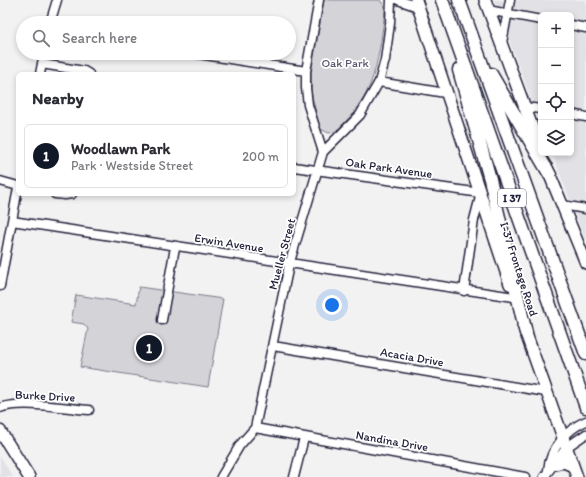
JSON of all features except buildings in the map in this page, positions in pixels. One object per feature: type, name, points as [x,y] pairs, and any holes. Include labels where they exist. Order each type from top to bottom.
[{"type":"highway","points":[[437,0],[490,179],[526,333]]},
{"type":"highway","name":"I 37","points":[[442,0],[584,401]]},
{"type":"highway","name":"I 37","points":[[459,0],[586,354]]},
{"type":"highway","points":[[474,45],[550,175]]},
{"type":"main road","name":"I-37 Frontage Road","points":[[417,3],[445,93],[481,193],[526,333],[577,477]]},
{"type":"main road","points":[[487,5],[538,144]]},
{"type":"main road","points":[[543,156],[586,263]]},
{"type":"main road","points":[[0,431],[29,477]]},
{"type":"main road","points":[[549,470],[564,462],[573,466]]},
{"type":"street","points":[[52,16],[56,0]]},
{"type":"street","points":[[319,0],[306,70],[308,105],[323,152],[360,115],[379,82],[385,60],[390,23],[391,0]]},
{"type":"street","points":[[398,0],[417,3]]},
{"type":"street","points":[[502,43],[510,0]]},
{"type":"street","points":[[487,5],[507,15],[538,20]]},
{"type":"street","points":[[574,26],[586,28]]},
{"type":"street","points":[[40,72],[43,60]]},
{"type":"street","points":[[239,60],[306,70]]},
{"type":"street","points":[[42,64],[86,72]]},
{"type":"street","points":[[379,82],[445,93]]},
{"type":"street","points":[[525,107],[538,109]]},
{"type":"street","points":[[574,115],[586,117]]},
{"type":"street","name":"Mueller Street","points":[[221,477],[240,445],[255,428],[289,265],[323,152]]},
{"type":"street","name":"Oak Park Avenue","points":[[296,167],[481,193]]},
{"type":"street","points":[[0,181],[16,186]]},
{"type":"street","points":[[464,291],[474,220],[481,193]]},
{"type":"street","points":[[0,286],[16,196]]},
{"type":"street","points":[[562,205],[586,209]]},
{"type":"street","points":[[474,220],[483,217],[488,218]]},
{"type":"street","name":"Erwin Avenue","points":[[12,222],[289,265],[514,297]]},
{"type":"street","points":[[162,320],[175,247]]},
{"type":"street","name":"Acacia Drive","points":[[273,346],[546,392]]},
{"type":"street","name":"Burke Drive","points":[[0,408],[7,406],[48,406],[89,410]]},
{"type":"street","points":[[549,470],[549,460],[565,442],[574,427],[586,421]]},
{"type":"street","name":"Nandina Drive","points":[[255,428],[525,477]]},
{"type":"street","points":[[565,442],[586,434]]},
{"type":"street","points":[[294,477],[304,438]]},
{"type":"shaded area","points":[[494,0],[586,0],[586,242],[553,156],[574,156],[574,12],[538,12],[538,117]]},
{"type":"shaded area","points":[[0,456],[13,477],[0,477]]},
{"type":"green space","name":"Oak Park","points":[[324,0],[380,0],[385,7],[379,53],[374,74],[366,93],[361,103],[346,121],[334,132],[329,133],[320,129],[311,92],[311,73]]},
{"type":"green space","points":[[139,287],[223,299],[208,387],[80,367],[88,329],[84,324],[71,322],[76,295],[136,304]]},
{"type":"place","name":"Woodlawn Park","points":[[149,348]]}]
